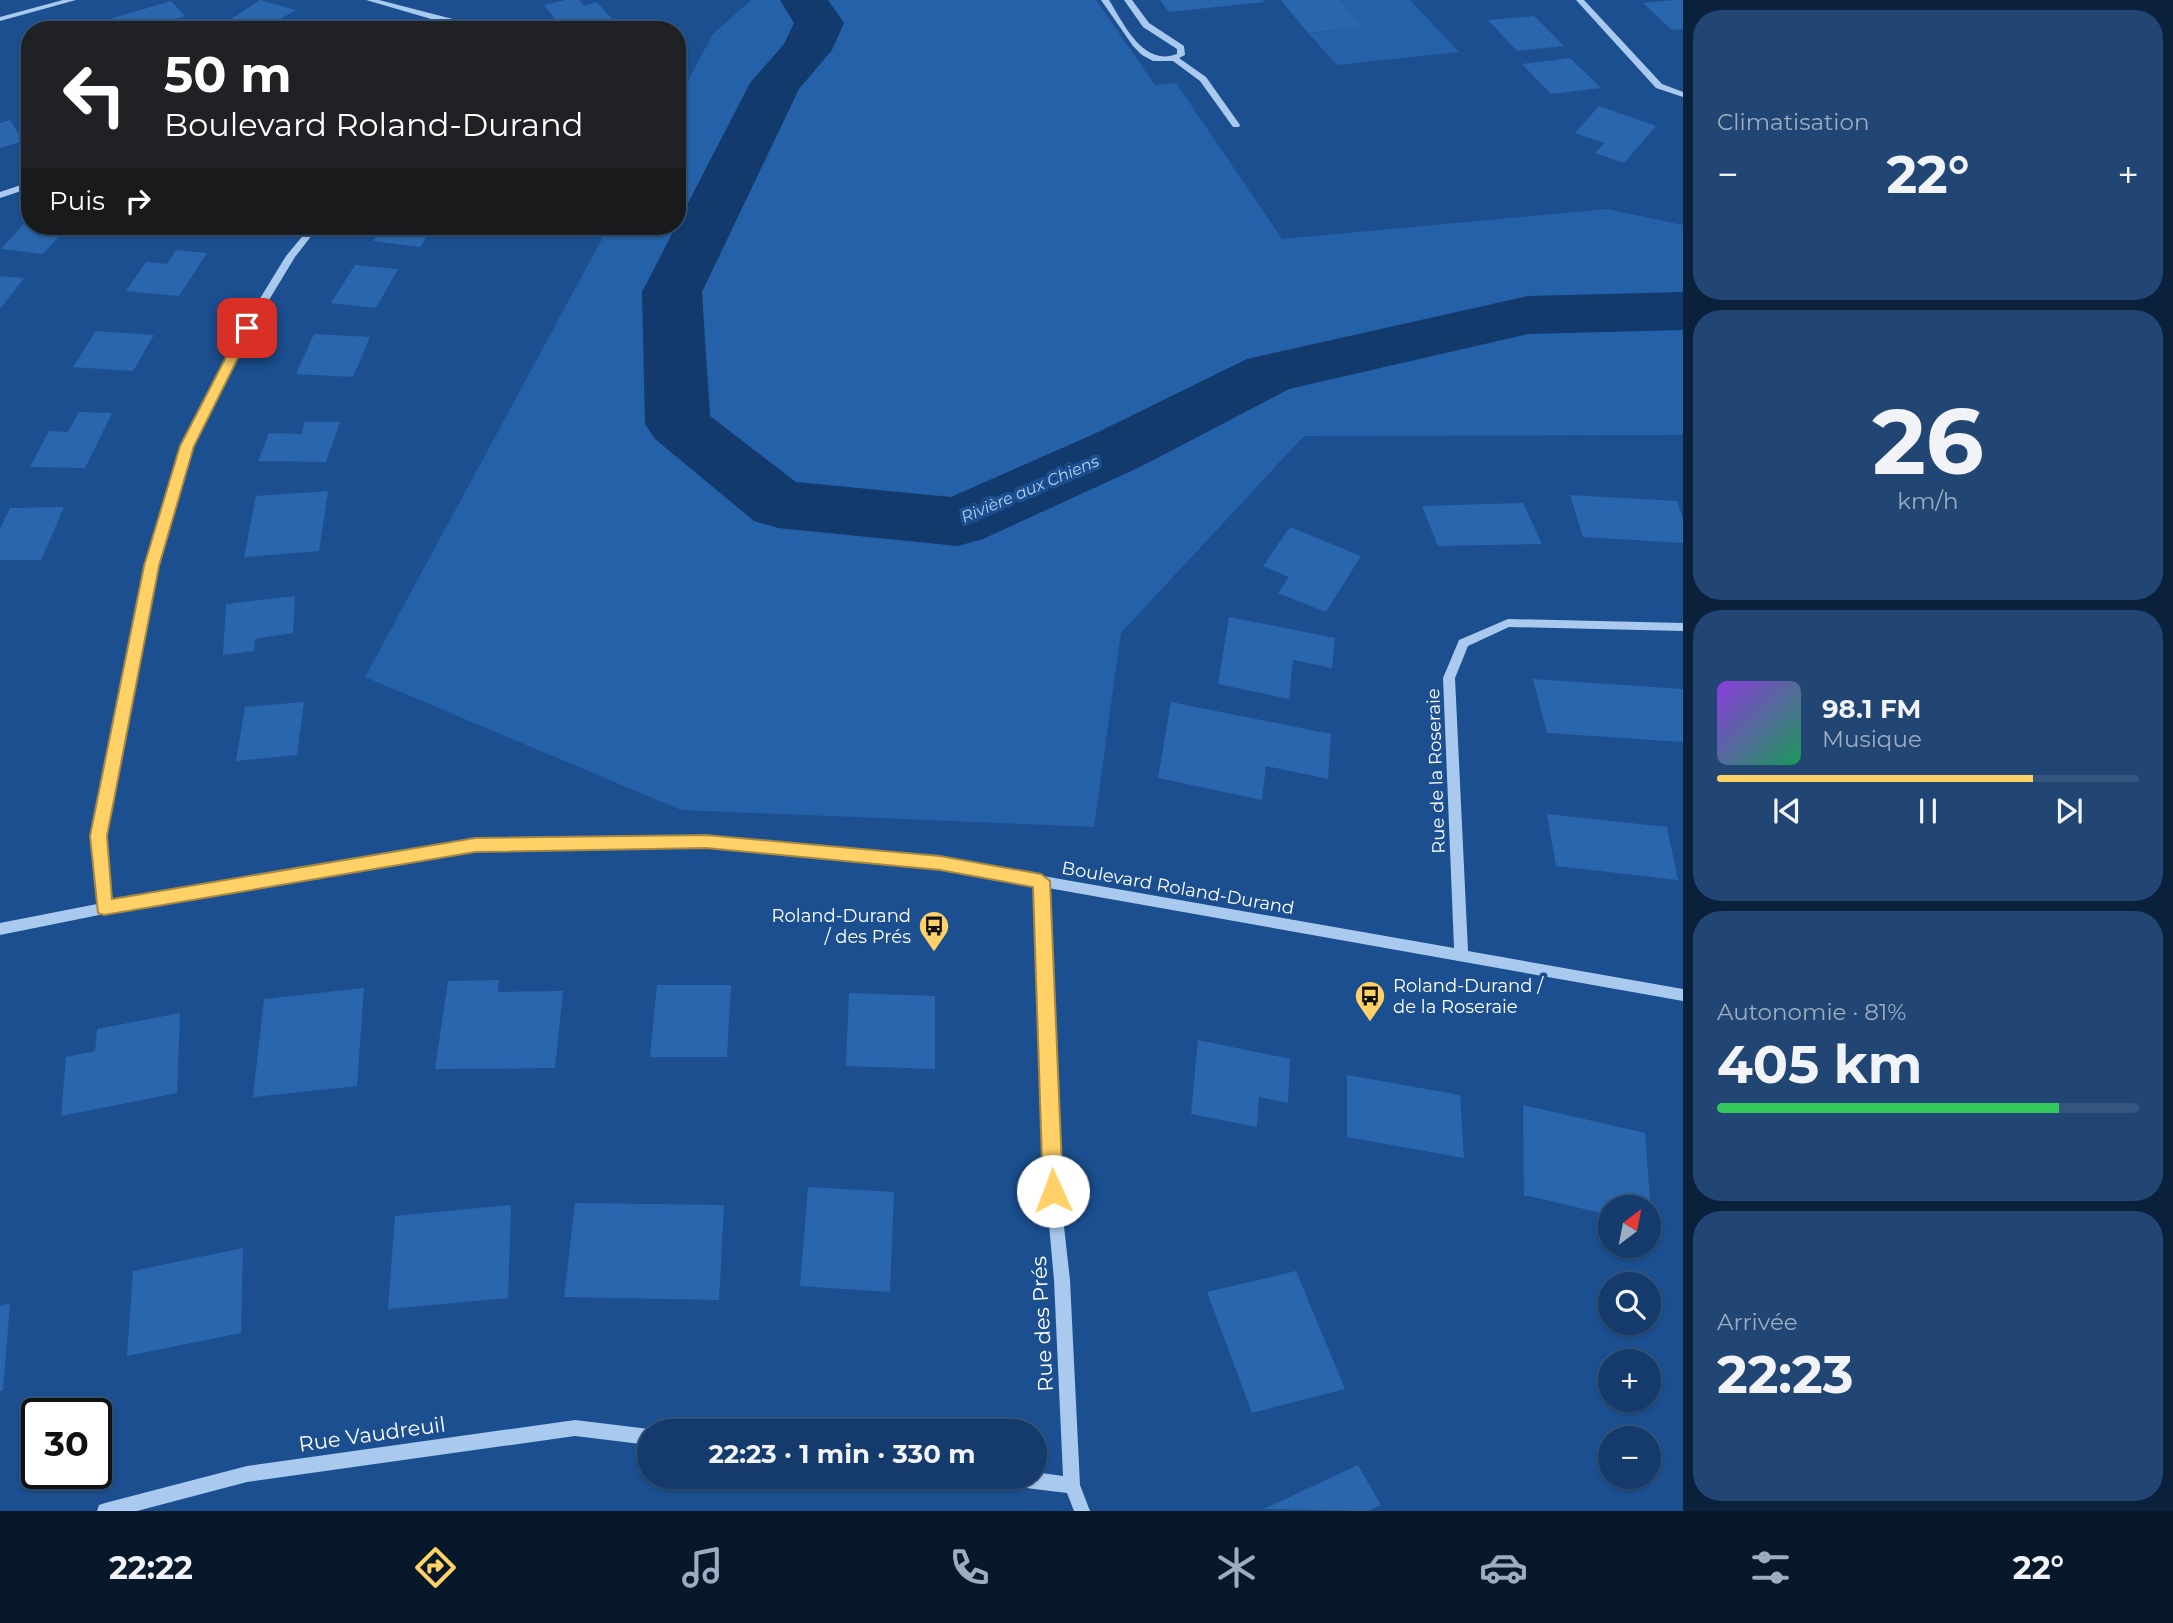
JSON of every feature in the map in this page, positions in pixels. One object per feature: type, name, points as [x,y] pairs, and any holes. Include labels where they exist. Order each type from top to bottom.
[{"type":"street","points":[[0,19],[72,0]]},
{"type":"street","points":[[370,0],[450,21]]},
{"type":"street","points":[[1105,0],[1145,56],[1159,60],[1181,55],[1181,48],[1146,25],[1128,0]]},
{"type":"street","points":[[1580,0],[1659,86],[1683,95]]},
{"type":"street","points":[[1175,58],[1203,79],[1236,125]]},
{"type":"street","points":[[0,195],[21,188]]},
{"type":"street","points":[[104,908],[99,836],[151,566],[187,446],[247,328],[291,256],[307,235]]},
{"type":"street","name":"Rue de la Roseraie","points":[[1461,955],[1449,678],[1462,643],[1508,624],[1683,627]]},
{"type":"street","name":"Boulevard Roland-Durand","points":[[0,929],[104,908],[475,845],[706,841],[940,863],[1683,995]]},
{"type":"street","name":"Rue des Prés","points":[[1041,881],[1053,1191],[1062,1280],[1072,1485],[1082,1511]]},
{"type":"street","name":"Rue Vaudreuil","points":[[105,1511],[247,1474],[575,1428],[637,1436]]},
{"type":"street","points":[[1047,1482],[1072,1485]]},
{"type":"shaded area","points":[[751,0],[1096,0],[1155,85],[1176,83],[1282,239],[1607,209],[1683,225],[1683,435],[1304,436],[1121,633],[1094,827],[681,810],[365,677],[604,235],[686,235],[686,84],[713,34]]},
{"type":"shaded area","points":[[1340,0],[1410,0],[1459,52],[1337,65],[1308,33],[1362,27]]},
{"type":"building","points":[[260,0],[296,10],[276,21],[228,21]]},
{"type":"building","points":[[565,0],[579,0],[584,6],[597,2],[613,20],[557,21],[544,5]]},
{"type":"building","points":[[1160,0],[1263,0],[1264,2],[1169,12]]},
{"type":"building","points":[[1281,0],[1340,0],[1363,27],[1308,33]]},
{"type":"building","points":[[1683,0],[1683,29],[1672,30],[1643,3]]},
{"type":"building","points":[[171,1],[185,16],[169,21],[116,21],[113,18]]},
{"type":"building","points":[[1534,16],[1564,46],[1517,51],[1488,20]]},
{"type":"building","points":[[1570,58],[1601,88],[1551,94],[1522,64]]},
{"type":"building","points":[[1599,106],[1656,126],[1624,163],[1595,153],[1604,143],[1575,133]]},
{"type":"building","points":[[10,120],[21,142],[0,148],[0,123]]},
{"type":"building","points":[[21,227],[21,235],[60,235],[43,254],[1,249]]},
{"type":"building","points":[[377,235],[427,235],[420,247],[373,241]]},
{"type":"building","points":[[176,250],[207,253],[179,296],[126,291],[146,262],[167,264]]},
{"type":"building","points":[[355,265],[398,269],[376,308],[331,303]]},
{"type":"building","points":[[0,276],[24,278],[0,309]]},
{"type":"building","points":[[96,331],[154,335],[133,371],[73,367]]},
{"type":"building","points":[[314,334],[370,337],[353,377],[296,374]]},
{"type":"building","points":[[79,412],[112,413],[85,468],[30,467],[49,431],[68,432]]},
{"type":"building","points":[[305,422],[340,422],[326,462],[258,461],[269,433],[301,434]]},
{"type":"building","points":[[328,491],[319,551],[244,557],[256,496]]},
{"type":"building","points":[[1570,495],[1677,501],[1683,519],[1683,543],[1583,537]]},
{"type":"building","points":[[1523,503],[1542,544],[1438,546],[1422,506]]},
{"type":"building","points":[[64,507],[41,560],[0,560],[0,529],[10,508]]},
{"type":"building","points":[[1290,527],[1361,556],[1326,612],[1278,593],[1289,577],[1263,566]]},
{"type":"building","points":[[295,596],[293,633],[255,639],[254,651],[223,655],[226,604]]},
{"type":"building","points":[[1229,617],[1335,638],[1332,668],[1293,660],[1289,699],[1218,684]]},
{"type":"building","points":[[1533,679],[1683,689],[1683,742],[1547,733]]},
{"type":"building","points":[[304,702],[297,755],[236,761],[245,707]]},
{"type":"building","points":[[1171,702],[1331,734],[1328,779],[1266,766],[1262,800],[1158,778]]},
{"type":"building","points":[[1547,814],[1667,827],[1678,880],[1556,866]]},
{"type":"building","points":[[499,980],[498,992],[563,991],[555,1068],[435,1069],[448,981]]},
{"type":"building","points":[[657,985],[731,985],[727,1057],[650,1057]]},
{"type":"building","points":[[364,988],[357,1086],[253,1097],[264,999]]},
{"type":"building","points":[[849,993],[935,996],[935,1069],[846,1066]]},
{"type":"building","points":[[180,1013],[177,1093],[61,1116],[66,1057],[95,1051],[97,1029]]},
{"type":"building","points":[[1198,1040],[1290,1059],[1288,1103],[1259,1097],[1257,1127],[1191,1114]]},
{"type":"building","points":[[1347,1075],[1460,1095],[1464,1158],[1347,1137]]},
{"type":"building","points":[[1523,1105],[1645,1133],[1650,1195],[1598,1195],[1598,1212],[1524,1195]]},
{"type":"building","points":[[808,1187],[894,1192],[890,1292],[800,1286]]},
{"type":"building","points":[[575,1203],[724,1205],[719,1300],[564,1297]]},
{"type":"building","points":[[511,1205],[508,1298],[388,1309],[395,1216]]},
{"type":"building","points":[[243,1248],[241,1333],[127,1356],[133,1271]]},
{"type":"building","points":[[1296,1271],[1345,1389],[1252,1413],[1207,1292]]},
{"type":"building","points":[[10,1303],[3,1390],[0,1391],[0,1306]]},
{"type":"building","points":[[1358,1465],[1381,1505],[1368,1511],[1264,1509]]},
{"type":"waterway","name":"Rivière aux Chiens","points":[[804,0],[819,23],[807,50],[776,83],[672,292],[678,424],[778,504],[958,522],[1118,450],[1269,373],[1528,315],[1683,311]]},
{"type":"place","name":"Roland-Durand / des Prés","points":[[934,953]]},
{"type":"place","name":"Roland-Durand / de la Roseraie","points":[[1370,1023]]},
{"type":"route","points":[[247,328],[187,446],[151,566],[99,836],[104,908],[475,845],[706,841],[940,863],[1041,881],[1053,1191]]}]
